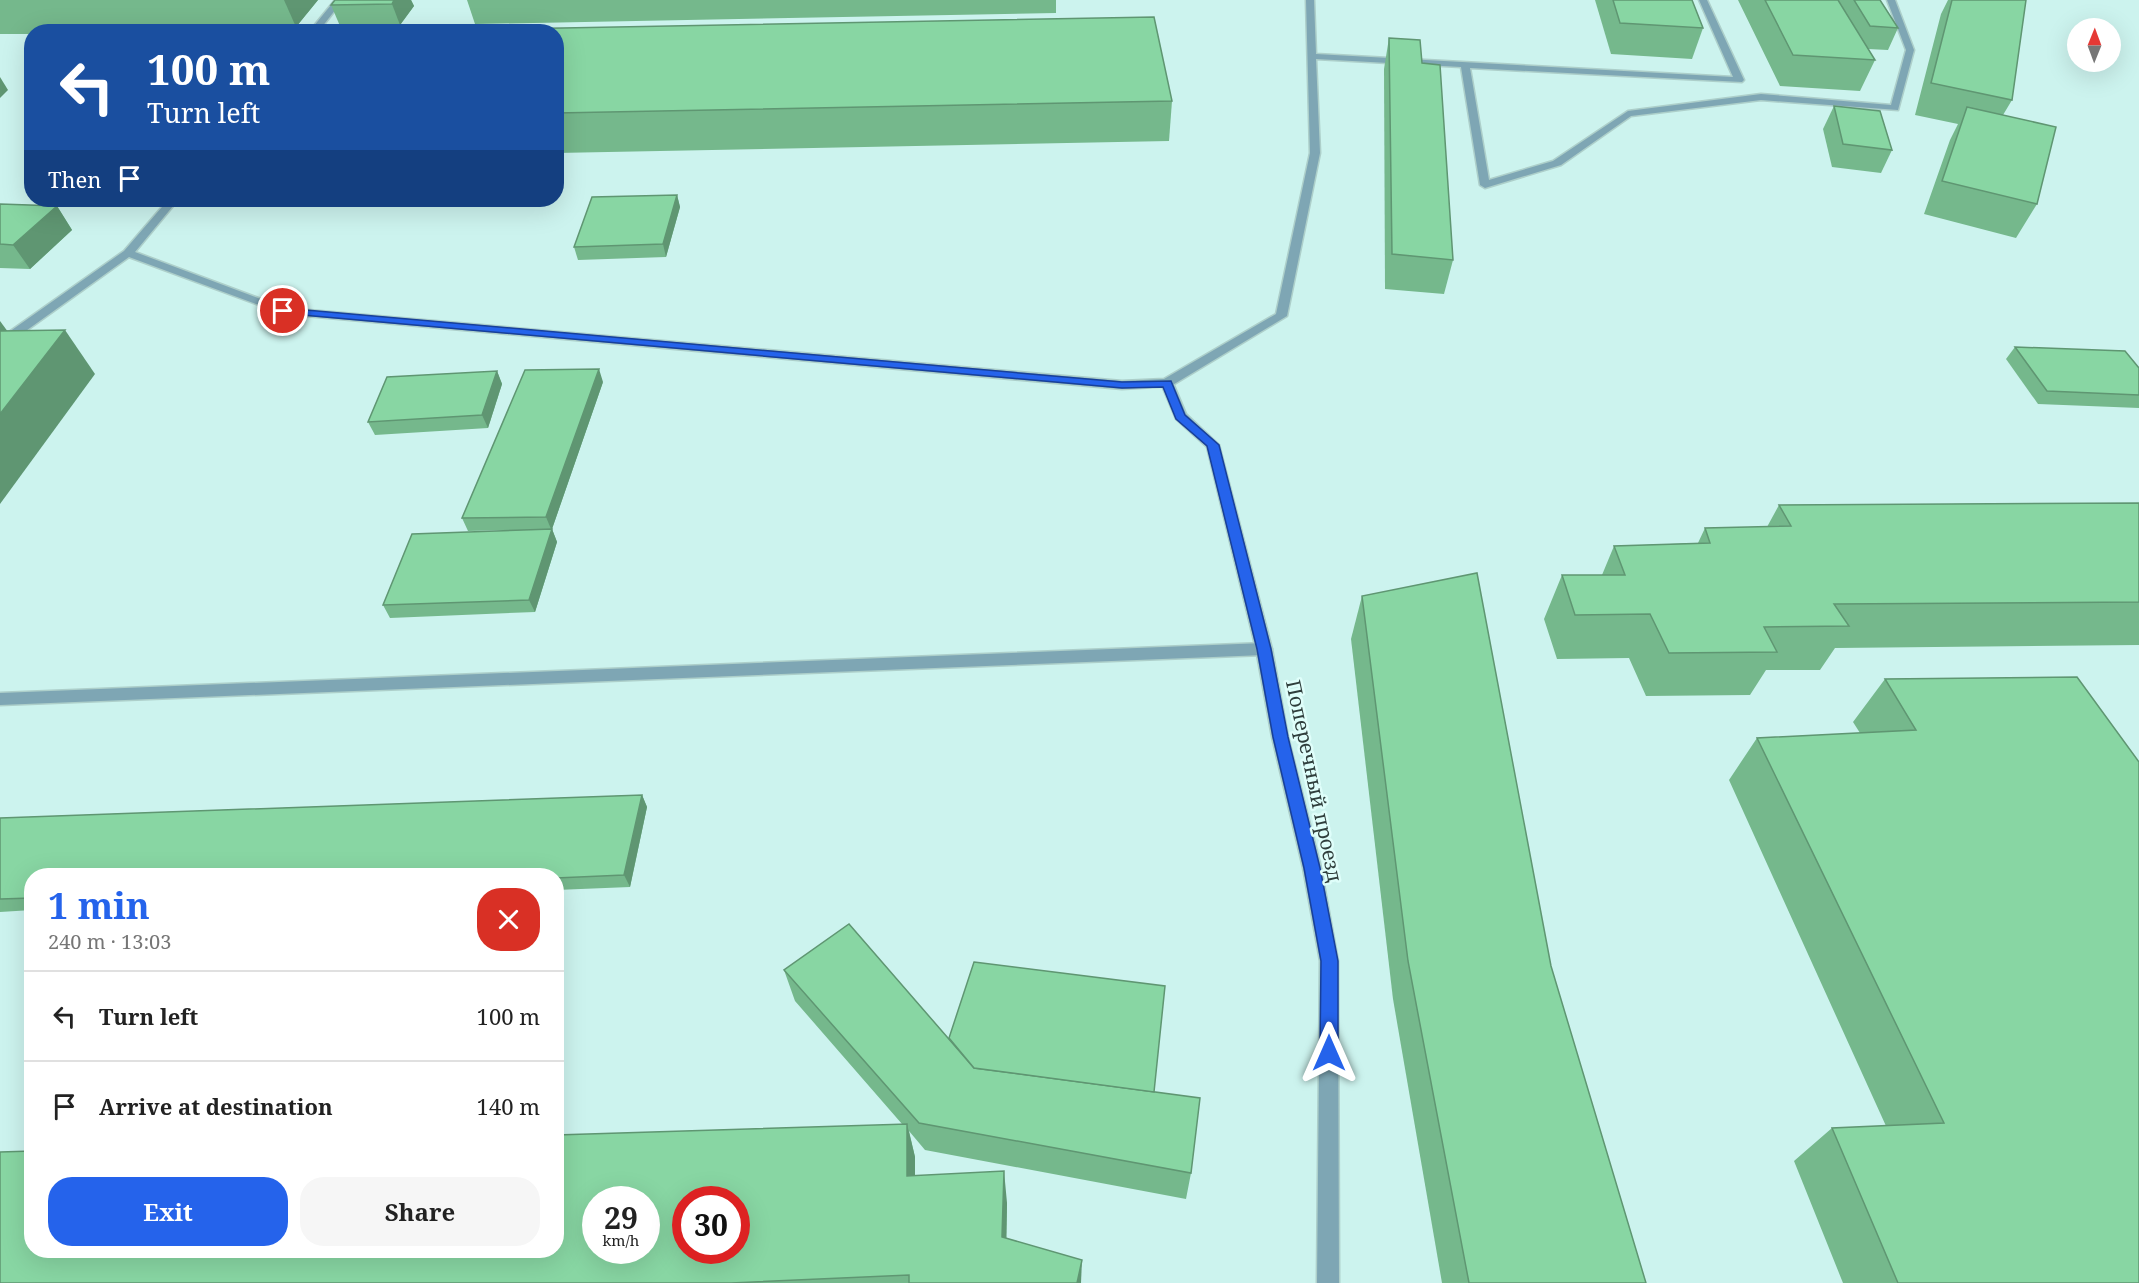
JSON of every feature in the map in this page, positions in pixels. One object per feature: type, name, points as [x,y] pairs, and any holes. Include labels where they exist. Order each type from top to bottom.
[{"type":"street","points":[[320,24],[339,0]]},
{"type":"street","points":[[128,253],[283,311],[1122,385],[1167,383],[1281,316],[1315,153],[1310,0]]},
{"type":"street","points":[[1703,0],[1739,80],[1761,97]]},
{"type":"street","points":[[1465,64],[1485,186],[1557,163],[1628,114],[1761,97],[1895,108],[1910,50],[1891,0]]},
{"type":"street","points":[[1312,56],[1739,80]]},
{"type":"street","points":[[0,336],[12,336],[128,253],[166,207]]},
{"type":"street","name":"Поперечный проезд","points":[[1167,383],[1180,416],[1213,445],[1264,649],[1280,737],[1312,868],[1329,961],[1328,1283]]},
{"type":"street","points":[[0,699],[1264,649]]},
{"type":"building","points":[[335,0],[394,0],[392,4],[331,5]]},
{"type":"building","points":[[1613,0],[1692,0],[1703,28],[1620,23]]},
{"type":"building","points":[[1765,0],[1838,0],[1875,60],[1793,55]]},
{"type":"building","points":[[1854,0],[1880,0],[1898,28],[1870,26]]},
{"type":"building","points":[[1952,0],[2026,0],[2012,100],[1931,83]]},
{"type":"building","points":[[1154,17],[1172,101],[564,113],[564,28]]},
{"type":"building","points":[[1389,38],[1420,40],[1422,63],[1440,65],[1453,260],[1392,254]]},
{"type":"building","points":[[1834,106],[1880,111],[1892,150],[1843,144]]},
{"type":"building","points":[[1967,107],[2056,127],[2037,204],[1942,181]]},
{"type":"building","points":[[677,195],[663,244],[574,247],[592,197]]},
{"type":"building","points":[[0,204],[56,207],[13,245],[0,244]]},
{"type":"building","points":[[65,330],[0,414],[0,331]]},
{"type":"building","points":[[2015,347],[2125,351],[2139,368],[2139,395],[2047,391]]},
{"type":"building","points":[[599,369],[546,517],[462,518],[525,370]]},
{"type":"building","points":[[497,371],[482,415],[368,422],[387,377]]},
{"type":"building","points":[[2139,503],[2139,602],[1834,604],[1849,626],[1764,627],[1777,652],[1669,653],[1650,614],[1575,615],[1562,575],[1625,575],[1614,546],[1710,543],[1705,528],[1791,526],[1779,505]]},
{"type":"building","points":[[552,529],[529,600],[383,605],[412,534]]},
{"type":"building","points":[[1477,573],[1551,966],[1646,1283],[1469,1283],[1408,961],[1362,596]]},
{"type":"building","points":[[2077,677],[2139,762],[2139,1283],[1898,1283],[1832,1128],[1944,1123],[1757,738],[1916,730],[1885,679]]},
{"type":"building","points":[[642,795],[624,875],[564,878],[564,868],[24,868],[24,898],[0,899],[0,818]]},
{"type":"building","points":[[849,924],[974,1068],[1200,1098],[1191,1173],[919,1123],[784,970]]},
{"type":"building","points":[[974,962],[1165,986],[1154,1092],[974,1068],[949,1038]]},
{"type":"building","points":[[907,1124],[907,1176],[1004,1171],[1002,1237],[1082,1260],[1077,1283],[909,1283],[909,1275],[731,1283],[0,1283],[0,1152],[24,1151],[24,1258],[564,1258],[564,1135]]},
{"type":"route","points":[[283,311],[1122,385],[1167,383],[1180,416],[1213,445],[1264,649],[1280,737],[1312,868],[1329,961],[1329,1053]]}]
